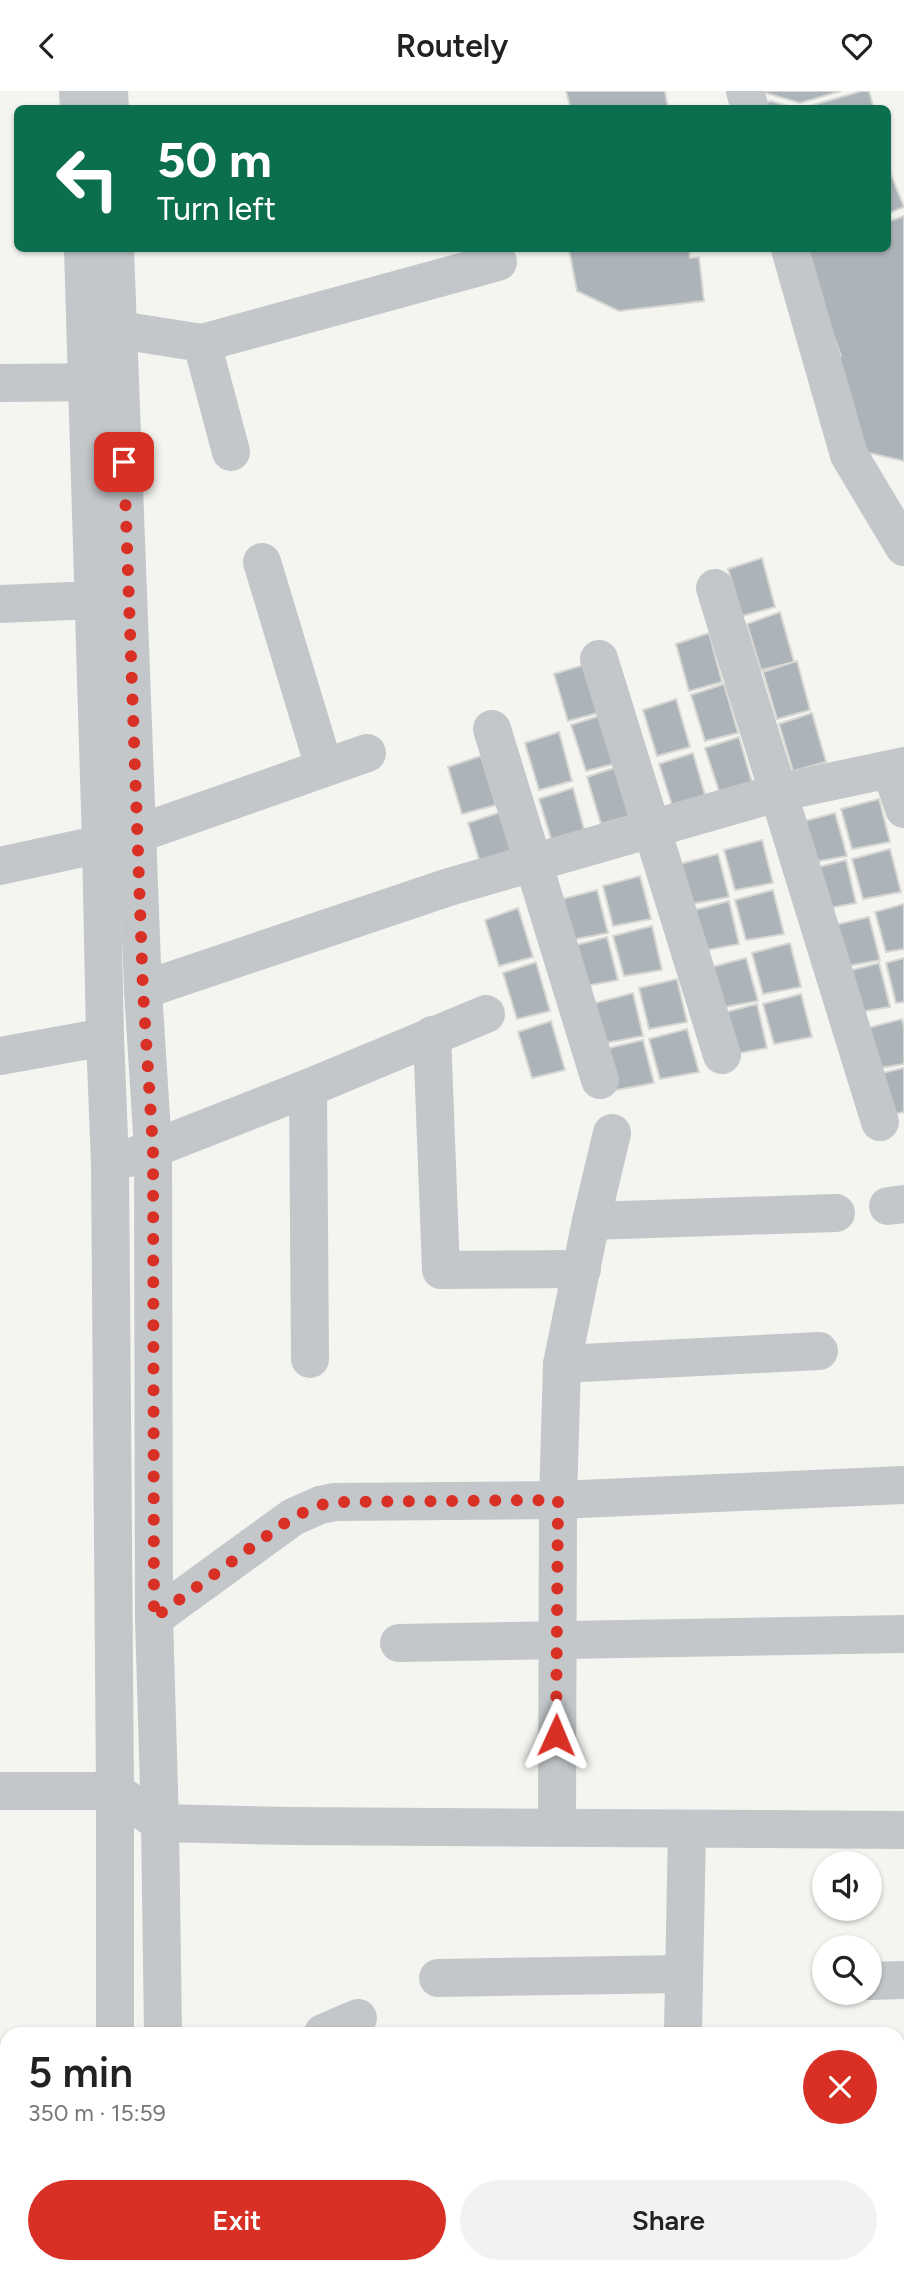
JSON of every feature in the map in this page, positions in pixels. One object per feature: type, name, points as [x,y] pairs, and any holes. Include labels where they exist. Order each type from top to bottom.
[{"type":"street","points":[[83,252],[104,382],[119,839],[105,1037],[110,1164],[115,2027]]},
{"type":"street","points":[[116,252],[119,330],[104,382],[94,600],[119,839],[143,991],[153,1149],[154,1618],[163,2027]]},
{"type":"street","points":[[791,252],[849,455],[904,547]]},
{"type":"street","points":[[119,330],[202,343],[498,262]]},
{"type":"street","points":[[202,343],[231,452]]},
{"type":"street","points":[[0,383],[104,382]]},
{"type":"street","points":[[849,455],[904,517]]},
{"type":"street","points":[[262,562],[324,767]]},
{"type":"street","points":[[715,588],[880,1122]]},
{"type":"street","points":[[0,604],[94,600]]},
{"type":"street","points":[[600,659],[722,1055]]},
{"type":"street","points":[[492,729],[600,1080]]},
{"type":"street","points":[[0,866],[119,839],[367,753]]},
{"type":"street","points":[[143,991],[449,887],[778,793],[897,768],[904,809]]},
{"type":"street","points":[[110,1164],[308,1088],[486,1014]]},
{"type":"street","points":[[432,1035],[441,1270],[582,1269]]},
{"type":"street","points":[[0,1056],[105,1037]]},
{"type":"street","points":[[308,1088],[310,1359]]},
{"type":"street","points":[[557,1827],[558,1500],[562,1364],[612,1133]]},
{"type":"street","points":[[592,1221],[836,1213]]},
{"type":"street","points":[[562,1364],[819,1352]]},
{"type":"street","points":[[154,1618],[293,1517],[320,1505],[335,1502],[558,1500],[904,1485]]},
{"type":"street","points":[[399,1643],[904,1634]]},
{"type":"street","points":[[0,1791],[115,1791],[160,1823],[904,1830]]},
{"type":"street","points":[[683,2027],[687,1829]]},
{"type":"street","points":[[438,1978],[683,1974]]},
{"type":"street","points":[[882,1981],[904,1980]]},
{"type":"street","points":[[337,2027],[358,2018]]},
{"type":"building","points":[[566,91],[665,91],[667,105],[570,105]]},
{"type":"building","points":[[759,91],[841,91],[800,103]]},
{"type":"building","points":[[869,91],[873,105],[813,105]]},
{"type":"building","points":[[771,101],[784,105],[761,105]]},
{"type":"building","points":[[891,175],[904,207],[891,212]]},
{"type":"building","points":[[904,216],[904,461],[865,452],[835,359],[841,356],[803,252],[891,252],[891,221]]},
{"type":"building","points":[[570,252],[689,252],[690,258],[699,257],[704,301],[619,311],[577,291]]},
{"type":"building","points":[[762,558],[775,607],[742,616],[728,569]]},
{"type":"building","points":[[780,612],[794,662],[761,670],[747,624]]},
{"type":"building","points":[[709,633],[722,682],[689,691],[676,644]]},
{"type":"building","points":[[797,661],[810,710],[777,719],[763,672]]},
{"type":"building","points":[[587,664],[601,712],[568,721],[554,674]]},
{"type":"building","points":[[724,684],[738,733],[705,741],[691,695]]},
{"type":"building","points":[[676,699],[690,747],[657,756],[643,710]]},
{"type":"building","points":[[812,713],[826,762],[793,771],[779,724]]},
{"type":"building","points":[[605,714],[618,763],[586,771],[571,725]]},
{"type":"building","points":[[559,732],[572,781],[539,790],[525,743]]},
{"type":"building","points":[[739,737],[753,786],[720,794],[705,748]]},
{"type":"building","points":[[693,753],[707,802],[674,811],[659,764]]},
{"type":"building","points":[[481,756],[496,805],[462,814],[448,767]]},
{"type":"building","points":[[620,766],[634,815],[601,824],[587,777]]},
{"type":"building","points":[[573,788],[586,837],[553,845],[539,799]]},
{"type":"building","points":[[879,799],[890,842],[852,849],[841,809]]},
{"type":"building","points":[[501,812],[514,861],[482,869],[468,823]]},
{"type":"building","points":[[835,813],[847,856],[808,863],[797,823]]},
{"type":"building","points":[[762,840],[773,883],[735,890],[724,850]]},
{"type":"building","points":[[890,849],[901,892],[863,899],[852,859]]},
{"type":"building","points":[[718,854],[729,897],[691,904],[680,864]]},
{"type":"building","points":[[846,860],[856,903],[818,910],[808,870]]},
{"type":"building","points":[[640,876],[651,919],[613,926],[603,886]]},
{"type":"building","points":[[597,890],[608,933],[570,940],[559,900]]},
{"type":"building","points":[[773,890],[784,934],[746,940],[735,900]]},
{"type":"building","points":[[729,901],[739,944],[701,951],[691,911]]},
{"type":"building","points":[[904,904],[904,949],[886,952],[875,912]]},
{"type":"building","points":[[518,908],[533,957],[499,966],[485,920]]},
{"type":"building","points":[[869,917],[880,960],[842,967],[831,926]]},
{"type":"building","points":[[652,926],[662,970],[624,976],[613,936]]},
{"type":"building","points":[[607,937],[618,980],[580,987],[569,947]]},
{"type":"building","points":[[790,943],[801,987],[763,994],[752,953]]},
{"type":"building","points":[[746,958],[758,1001],[719,1008],[708,968]]},
{"type":"building","points":[[904,958],[904,1002],[896,1003],[886,963]]},
{"type":"building","points":[[536,962],[550,1011],[517,1019],[503,973]]},
{"type":"building","points":[[879,963],[890,1007],[852,1013],[841,973]]},
{"type":"building","points":[[677,979],[687,1022],[649,1029],[639,988]]},
{"type":"building","points":[[633,993],[643,1036],[605,1043],[595,1003]]},
{"type":"building","points":[[801,994],[812,1037],[774,1044],[763,1004]]},
{"type":"building","points":[[757,1004],[767,1048],[729,1055],[719,1014]]},
{"type":"building","points":[[902,1019],[904,1064],[874,1069],[864,1029]]},
{"type":"building","points":[[551,1021],[565,1070],[532,1078],[518,1032]]},
{"type":"building","points":[[687,1029],[699,1072],[660,1079],[649,1039]]},
{"type":"building","points":[[643,1040],[654,1083],[616,1090],[605,1049]]},
{"type":"building","points":[[904,1068],[904,1112],[885,1116],[874,1075]]},
{"type":"route","points":[[124,462],[143,991],[153,1149],[154,1618],[293,1517],[320,1505],[335,1502],[558,1500],[556,1735]]}]
